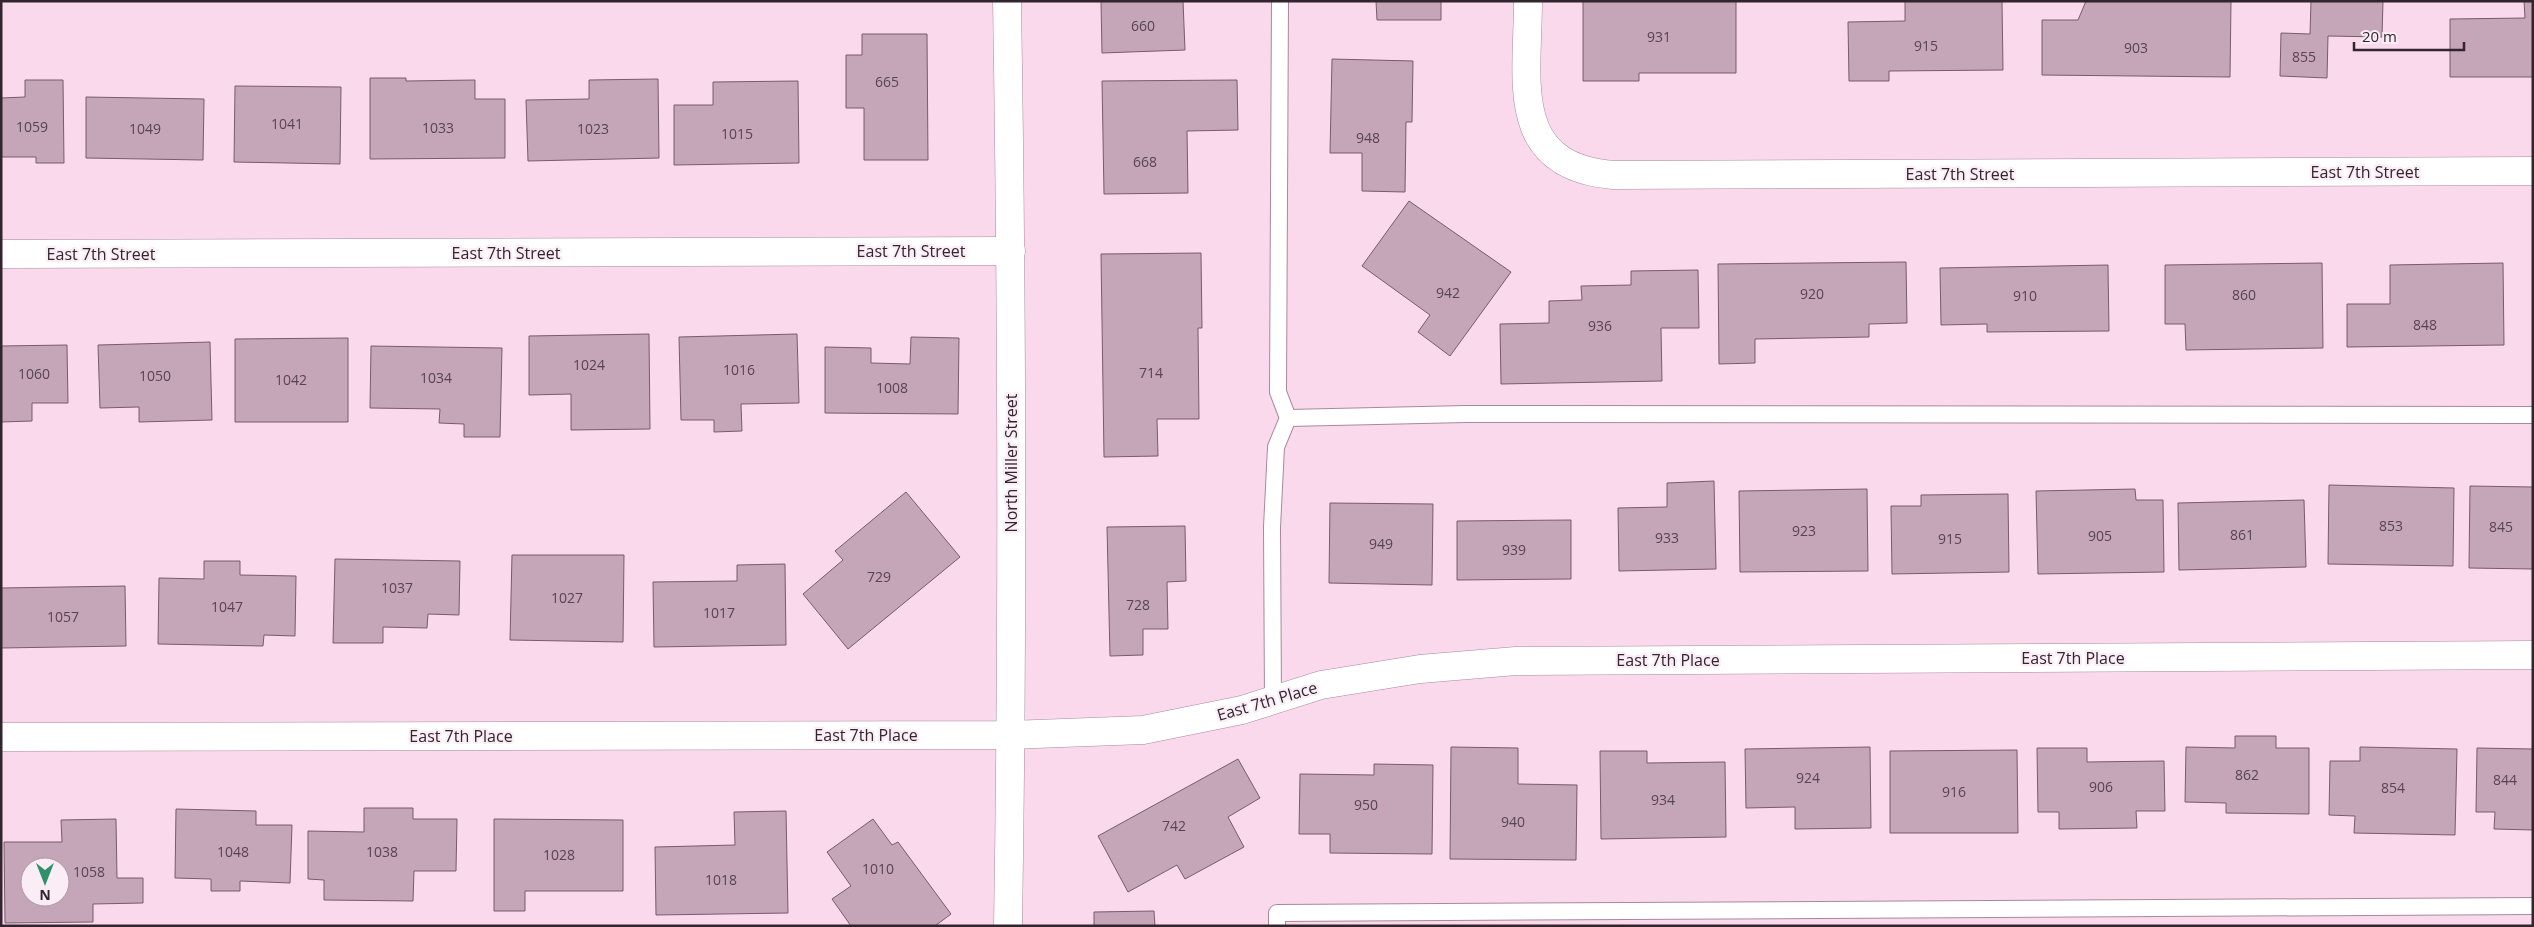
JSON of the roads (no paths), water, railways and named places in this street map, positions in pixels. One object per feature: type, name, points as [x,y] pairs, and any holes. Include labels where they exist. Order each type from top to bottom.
[{"type":"street","name":"North Miller Street","points":[[1007,1],[1011,251],[1011,735],[1008,926]]},
{"type":"street","name":"East 7th Street","points":[[1528,1],[1528,106],[1533,125],[1541,141],[1554,156],[1571,166],[1593,174],[1613,176],[2533,171]]},
{"type":"street","name":"East 7th Street","points":[[1,254],[1011,251]]},
{"type":"street","name":"East 7th Place","points":[[1,737],[1011,735],[1142,730],[1242,710],[1321,686],[1420,669],[1516,661],[2533,655]]},
{"type":"lane","points":[[1273,701],[1272,527],[1276,447],[1288,418],[1278,392],[1280,1]]},
{"type":"lane","points":[[1288,418],[1466,414],[2533,415]]},
{"type":"lane","points":[[1277,926],[1277,913],[2533,906]]}]
